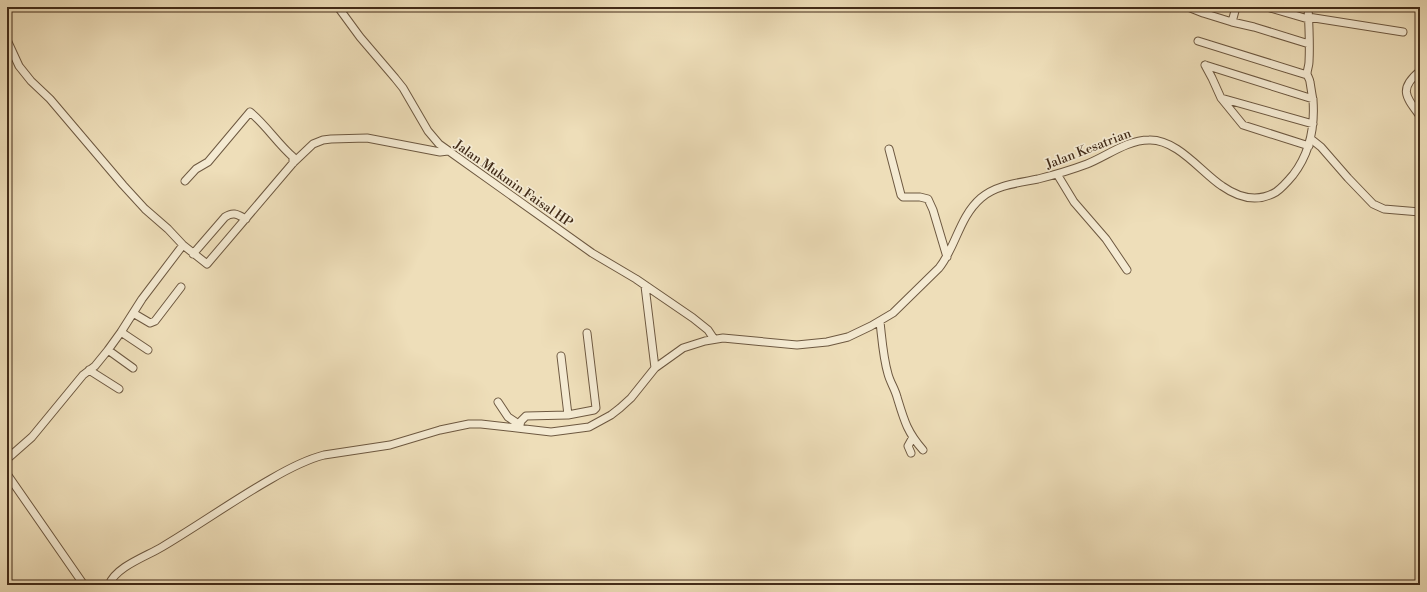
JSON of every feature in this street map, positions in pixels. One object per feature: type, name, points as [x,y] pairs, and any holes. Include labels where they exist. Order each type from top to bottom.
[{"type":"street","name":"Jalan Mukmin Faisal HP","points":[[338,7],[360,37],[395,78],[431,136],[438,144],[592,253],[636,279],[704,326],[711,333],[714,339]]},
{"type":"street","points":[[1188,7],[1204,10],[1232,22],[1254,27],[1309,44]]},
{"type":"street","points":[[1232,22],[1236,7]]},
{"type":"street","points":[[1267,7],[1308,18],[1403,32]]},
{"type":"street","name":"Jalan Kesatrian","points":[[109,585],[113,577],[121,570],[163,546],[246,493],[296,464],[314,457],[390,445],[440,430],[469,424],[519,426],[551,432],[589,427],[611,415],[620,408],[631,398],[655,368],[683,348],[696,343],[714,339],[732,338],[797,345],[827,342],[848,337],[880,322],[908,299],[939,268],[966,217],[981,198],[1000,187],[1057,174],[1087,164],[1133,142],[1153,140],[1167,144],[1178,150],[1205,173],[1235,194],[1256,199],[1270,195],[1285,185],[1302,161],[1310,142],[1313,124],[1313,99],[1310,81],[1307,75],[1309,62],[1308,7]]},
{"type":"street","points":[[7,40],[20,66],[31,81],[50,99],[131,194],[145,209],[168,229],[183,246],[207,264],[293,163],[313,144],[331,139],[367,138],[440,152],[448,151]]},
{"type":"street","points":[[1198,41],[1307,75]]},
{"type":"street","points":[[1313,99],[1205,65],[1221,98],[1243,125],[1310,142],[1321,147],[1373,204],[1384,209],[1420,212]]},
{"type":"street","points":[[1420,71],[1409,81],[1406,92],[1407,98],[1417,106],[1420,116]]},
{"type":"street","points":[[1221,98],[1313,124]]},
{"type":"street","points":[[186,181],[196,168],[208,162],[250,112],[266,127],[292,157],[293,163]]},
{"type":"street","points":[[889,149],[901,195],[903,197],[920,197],[928,199],[933,210],[946,257]]},
{"type":"street","points":[[1057,174],[1074,202],[1106,239],[1127,270]]},
{"type":"street","points":[[194,254],[225,217],[232,213],[246,219]]},
{"type":"street","points":[[7,459],[32,437],[83,375],[108,350],[133,313],[183,246]]},
{"type":"street","points":[[645,286],[655,368]]},
{"type":"street","points":[[133,313],[150,323],[155,321],[181,287]]},
{"type":"street","points":[[880,322],[887,372],[907,427],[923,450]]},
{"type":"street","points":[[121,332],[148,350]]},
{"type":"street","points":[[498,402],[508,417],[519,426],[522,419],[526,416],[568,415],[594,410],[596,408],[587,333]]},
{"type":"street","points":[[108,350],[133,368]]},
{"type":"street","points":[[561,356],[568,415]]},
{"type":"street","points":[[89,370],[119,389]]},
{"type":"street","points":[[911,454],[908,446],[913,437]]},
{"type":"street","points":[[7,474],[84,585]]}]
